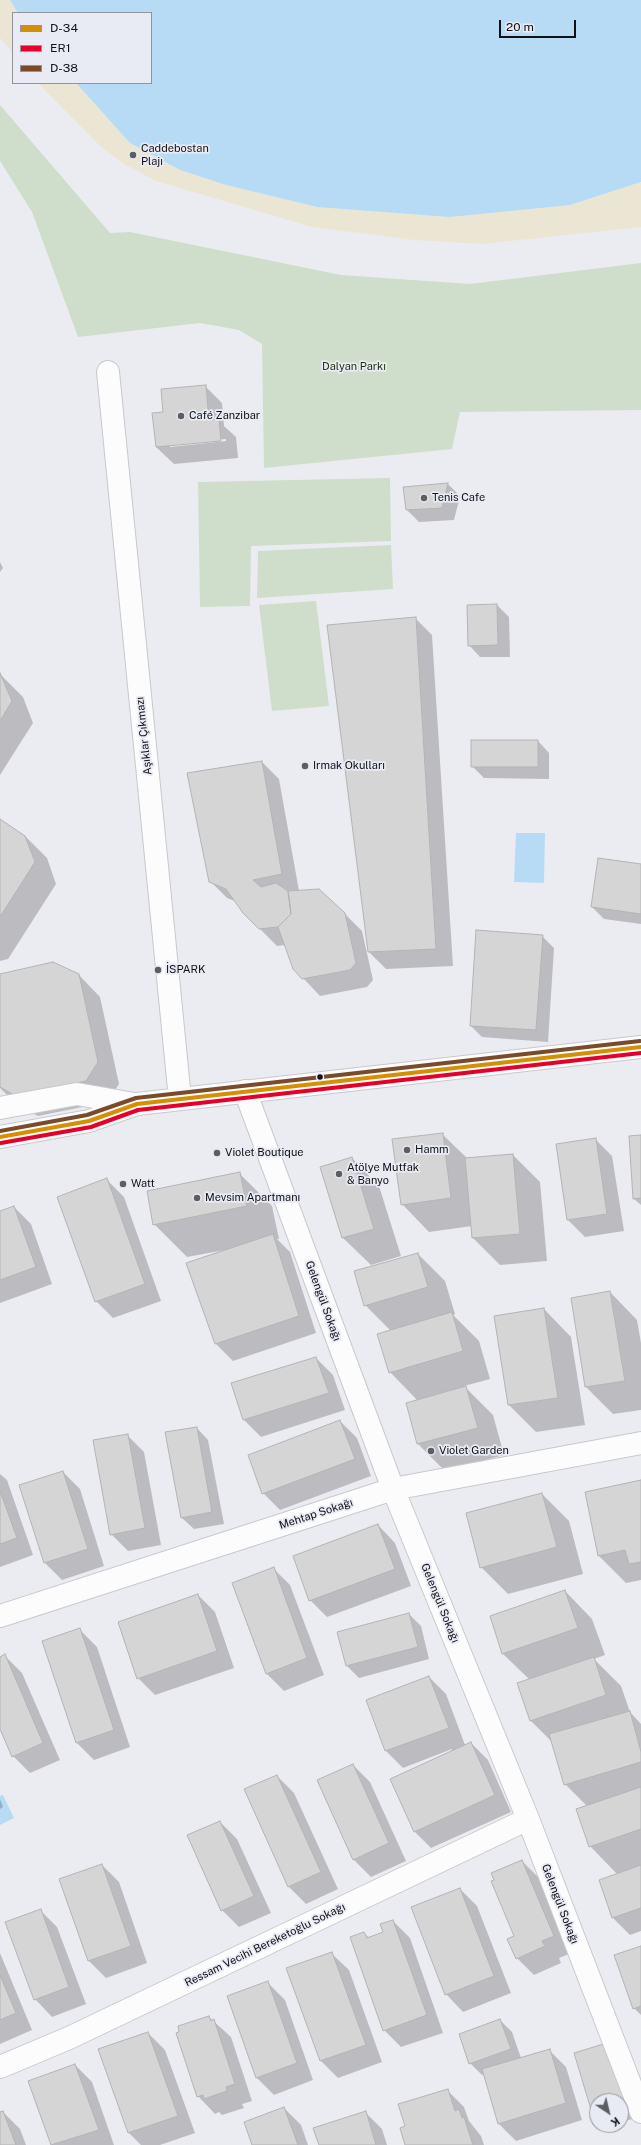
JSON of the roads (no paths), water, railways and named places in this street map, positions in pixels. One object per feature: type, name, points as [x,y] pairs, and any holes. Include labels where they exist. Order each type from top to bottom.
[{"type":"street","name":"Aşıklar Çıkmazı","points":[[108,372],[180,1099]]},
{"type":"street","points":[[0,1138],[89,1121],[137,1104],[641,1047]]},
{"type":"street","name":"Gelengül Sokağı","points":[[245,1091],[393,1489],[528,1819],[641,2112]]},
{"type":"street","points":[[0,1108],[77,1094],[137,1104]]},
{"type":"street","name":"Mehtap Sokağı","points":[[0,1616],[393,1489],[641,1443]]},
{"type":"street","name":"Ressam Vecihi Bereketoğlu Sokağı","points":[[0,2067],[69,2038],[528,1819]]},
{"type":"water","points":[[10,0],[641,0],[641,182],[570,205],[450,217],[317,207],[226,185],[180,170],[130,143],[77,84],[152,84],[152,12],[17,12]]},
{"type":"water","points":[[516,833],[545,833],[544,883],[514,882]]},
{"type":"water","points":[[3,1795],[14,1818],[0,1825],[0,1796]]},
{"type":"place","name":"Caddebostan Plajı","points":[[133,155]]},
{"type":"place","name":"Café Zanzibar","points":[[181,416]]},
{"type":"place","name":"Tenis Cafe","points":[[424,498]]},
{"type":"place","name":"Irmak Okulları","points":[[305,766]]},
{"type":"place","name":"İSPARK","points":[[158,970]]},
{"type":"place","name":"Hamm","points":[[407,1150]]},
{"type":"place","name":"Violet Boutique","points":[[217,1153]]},
{"type":"place","name":"Atölye Mutfak & Banyo","points":[[339,1174]]},
{"type":"place","name":"Watt","points":[[123,1184]]},
{"type":"place","name":"Mevsim Apartmanı","points":[[197,1198]]},
{"type":"place","name":"Violet Garden","points":[[431,1451]]},
{"type":"park label","name":"Dalyan Parkı","points":[[354,367]]}]
